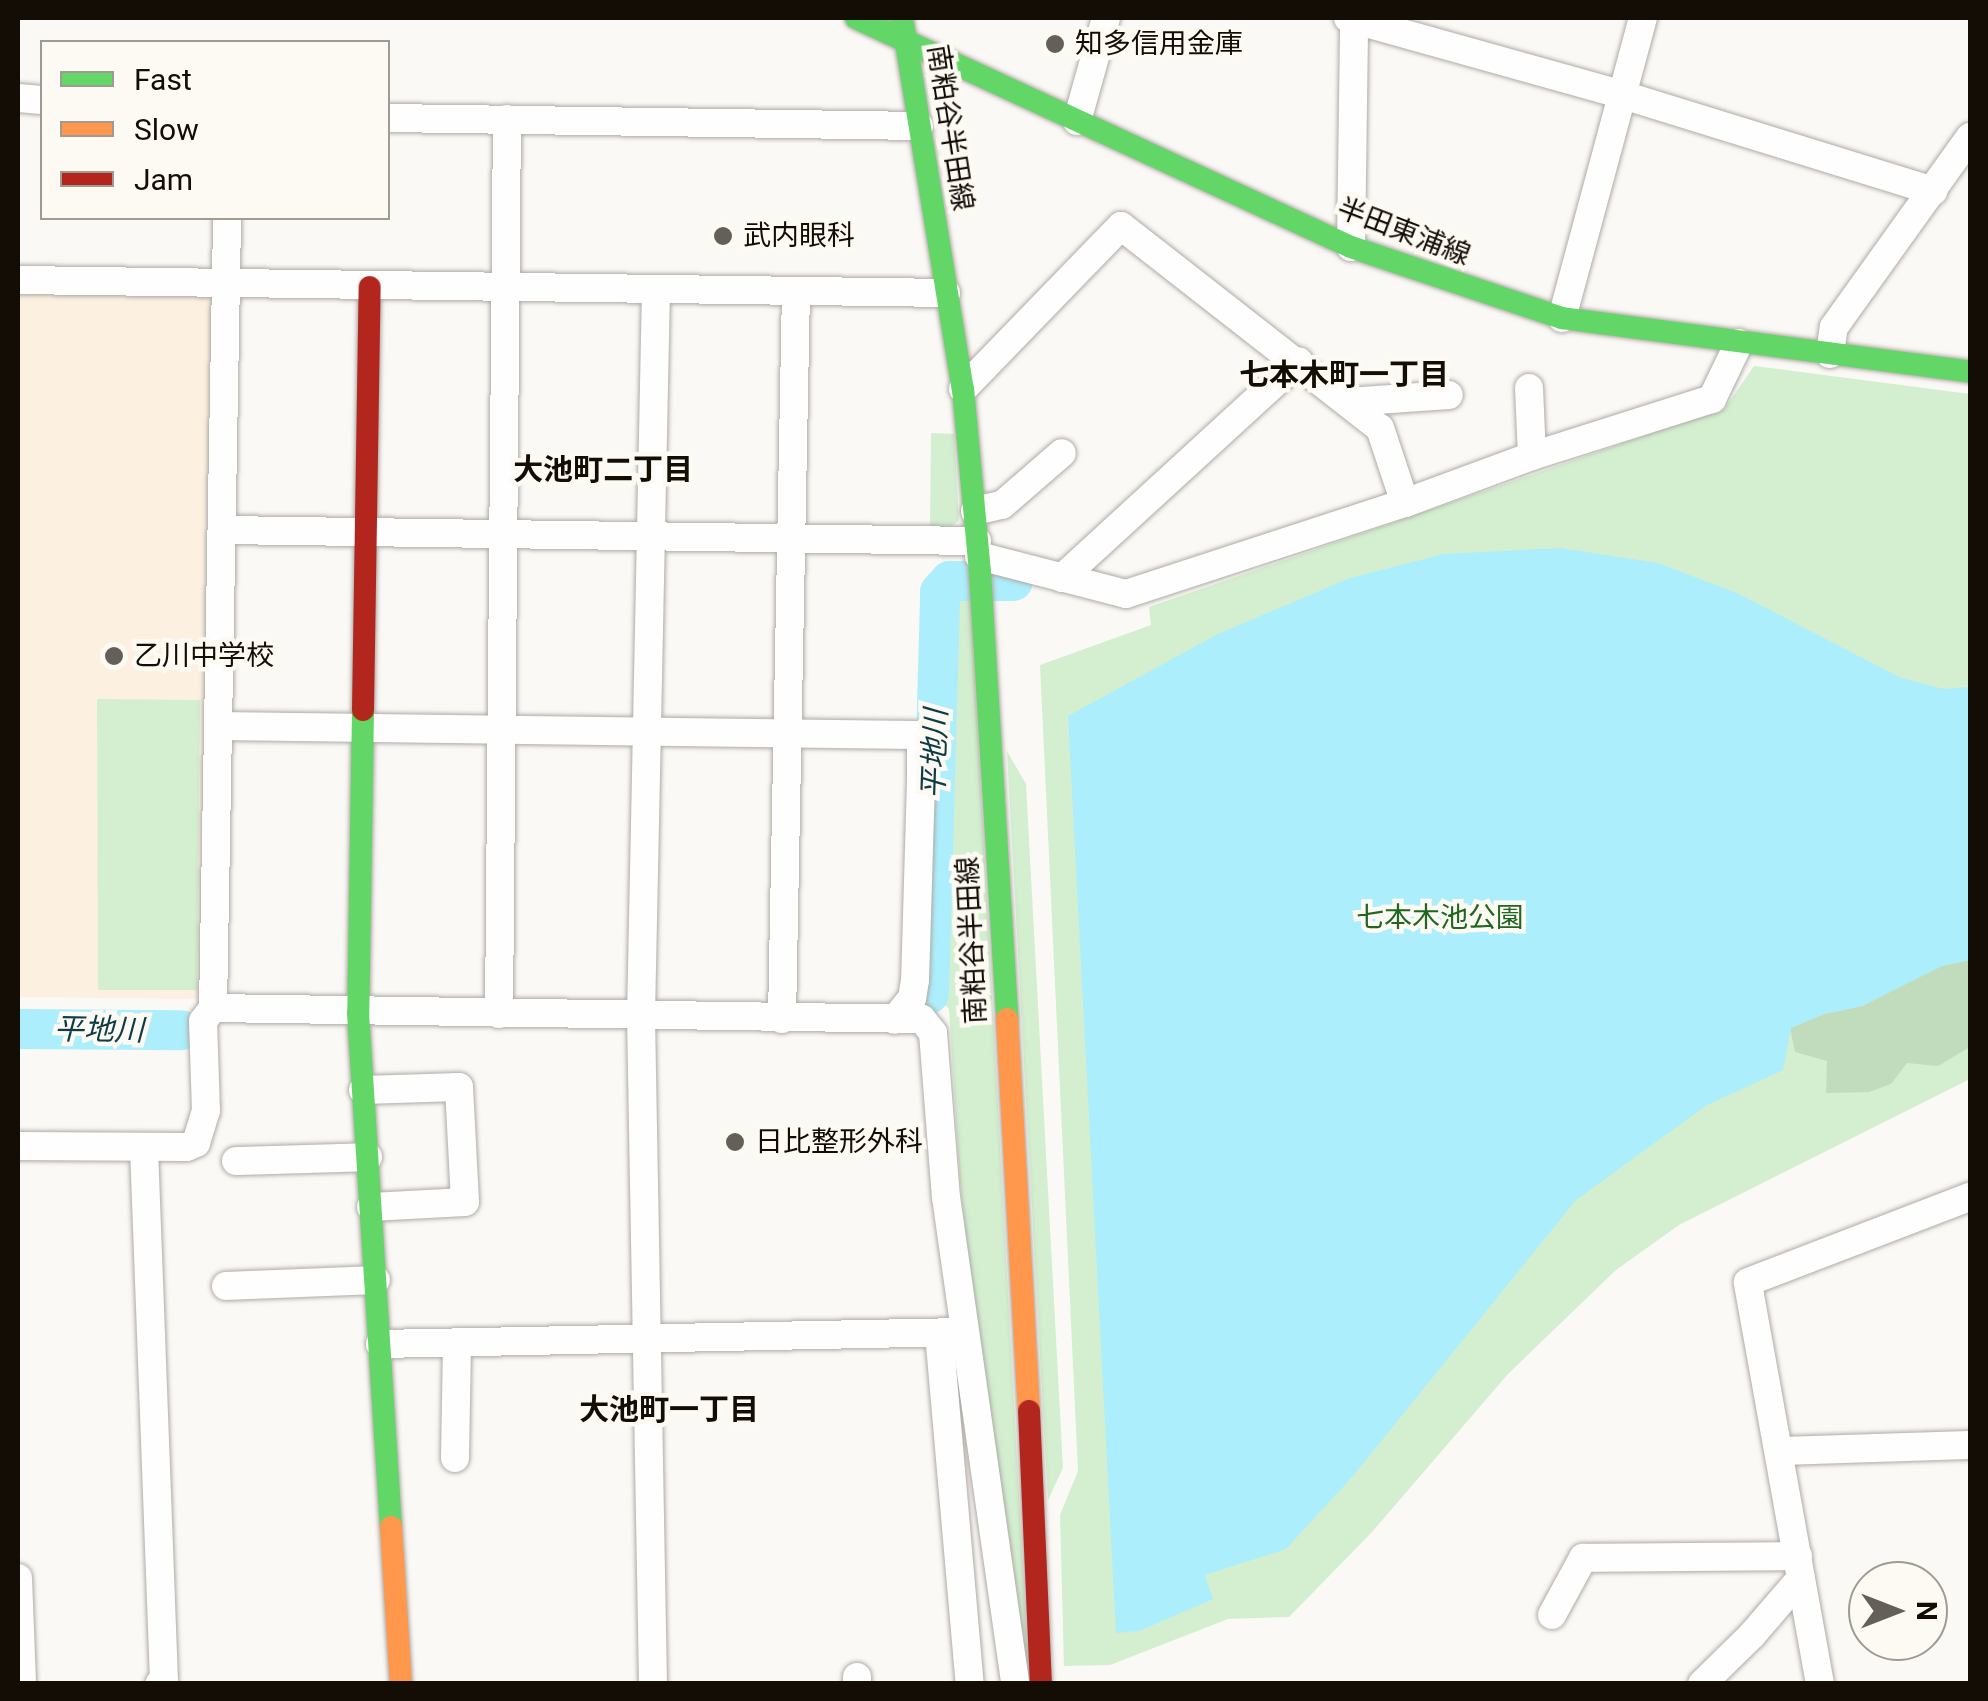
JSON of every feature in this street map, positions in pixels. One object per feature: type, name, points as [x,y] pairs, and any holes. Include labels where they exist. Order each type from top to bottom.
[{"type":"main road","name":"半田東浦線","points":[[856,18],[1350,246],[1562,318],[1970,372]]},
{"type":"main road","name":"南粕谷半田線","points":[[902,18],[963,389],[975,511],[1024,1304],[1041,1684]]},
{"type":"main road","points":[[370,287],[358,1013],[401,1684]]},
{"type":"street","points":[[1077,121],[1106,18]]},
{"type":"street","points":[[1350,246],[1352,18],[1622,95],[1934,192]]},
{"type":"street","points":[[1562,318],[1643,18]]},
{"type":"street","points":[[390,118],[919,126]]},
{"type":"street","points":[[499,1014],[507,119]]},
{"type":"street","points":[[1830,354],[1834,326],[1970,138]]},
{"type":"street","points":[[18,1146],[144,1148],[196,1143],[206,1111],[203,1021],[212,1008],[227,220]]},
{"type":"street","points":[[963,389],[1121,226],[1380,428],[1405,504]]},
{"type":"street","points":[[18,280],[946,293]]},
{"type":"street","points":[[653,1684],[641,1017],[656,289]]},
{"type":"street","points":[[782,1019],[796,293]]},
{"type":"street","points":[[223,530],[793,538],[1062,578],[1126,594],[1712,399],[1739,343]]},
{"type":"street","points":[[1062,578],[1299,362]]},
{"type":"street","points":[[1529,388],[1532,456]]},
{"type":"street","points":[[1348,402],[1450,396]]},
{"type":"street","points":[[975,511],[1002,505],[1062,454]]},
{"type":"street","points":[[218,726],[916,735],[921,743],[912,998],[946,1197],[970,1684]]},
{"type":"street","points":[[212,1008],[916,1024]]},
{"type":"street","points":[[363,1090],[459,1087],[465,1202],[371,1207]]},
{"type":"street","points":[[144,1148],[164,1680],[159,1684]]},
{"type":"street","points":[[236,1161],[368,1158]]},
{"type":"street","points":[[1819,1683],[1748,1282],[1762,1273],[1970,1197]]},
{"type":"street","points":[[226,1286],[376,1280]]},
{"type":"street","points":[[380,1344],[951,1333]]},
{"type":"street","points":[[951,1333],[1015,1684]]},
{"type":"street","points":[[454,1458],[457,1343]]},
{"type":"street","points":[[1780,1451],[1970,1445]]},
{"type":"street","points":[[1552,1615],[1583,1558],[1799,1567]]},
{"type":"street","points":[[1702,1684],[1752,1635],[1799,1567]]},
{"type":"street","points":[[18,1578],[22,1684]]},
{"type":"shaded area","name":"乙川中学校","points":[[18,290],[188,291],[211,298],[218,320],[200,996],[196,999],[18,997]]},
{"type":"green space","name":"七本木池公園","points":[[1754,366],[1970,394],[1970,1079],[1679,1225],[1616,1270],[1508,1374],[1372,1532],[1289,1617],[1228,1619],[1110,1665],[1064,1666],[1060,1515],[1078,1471],[1040,665],[1151,625],[1149,607],[1725,408]]},
{"type":"green space","points":[[931,433],[954,434],[959,521],[950,527],[930,528]]},
{"type":"green space","points":[[970,590],[1029,1683],[1022,1683],[980,1354],[960,1182],[949,1009],[935,994],[947,598]]},
{"type":"green space","points":[[97,699],[200,700],[197,990],[98,990]]},
{"type":"green space","points":[[1007,751],[1026,784],[1063,1468],[1048,1500]]},
{"type":"green space","points":[[1970,960],[1970,1047],[1938,1066],[1907,1063],[1891,1084],[1869,1092],[1826,1093],[1827,1061],[1795,1052],[1790,1028],[1824,1014],[1862,1006],[1941,966]]},
{"type":"water","name":"七本木池公園","points":[[1560,548],[1658,563],[1739,594],[1901,678],[1944,689],[1970,687],[1970,960],[1942,966],[1862,1006],[1824,1014],[1791,1028],[1783,1070],[1707,1105],[1576,1200],[1353,1476],[1286,1549],[1205,1575],[1213,1599],[1139,1631],[1116,1633],[1068,716],[1218,634],[1350,578],[1444,554]]},
{"type":"waterway","name":"平地川","points":[[929,994],[940,592],[950,581],[1013,581]]},
{"type":"waterway","name":"平地川","points":[[18,1029],[181,1030]]},
{"type":"traffic: fast","points":[[856,18],[1351,247],[1562,318],[1970,372]]},
{"type":"traffic: fast","points":[[902,18],[963,389],[980,572],[1007,1019]]},
{"type":"traffic: fast","points":[[363,710],[358,1013],[391,1527]]},
{"type":"traffic: slow","points":[[1007,1019],[1029,1411]]},
{"type":"traffic: slow","points":[[391,1527],[401,1684]]},
{"type":"traffic: jam","points":[[363,710],[370,287]]},
{"type":"traffic: jam","points":[[1029,1411],[1041,1684]]},
{"type":"place","name":"知多信用金庫","points":[[1055,44]]},
{"type":"place","name":"武内眼科","points":[[723,236]]},
{"type":"place","name":"乙川中学校","points":[[114,656]]},
{"type":"place","name":"日比整形外科","points":[[735,1142]]},
{"type":"district","name":"七本木町一丁目","points":[[1344,375]]},
{"type":"district","name":"大池町二丁目","points":[[603,470]]},
{"type":"district","name":"大池町一丁目","points":[[669,1410]]}]
